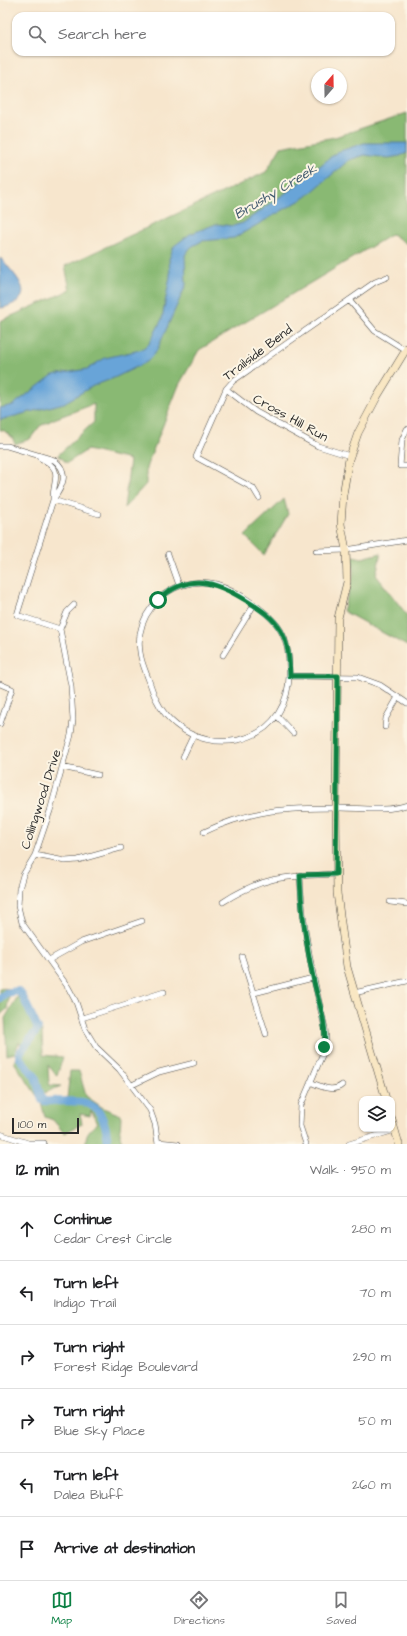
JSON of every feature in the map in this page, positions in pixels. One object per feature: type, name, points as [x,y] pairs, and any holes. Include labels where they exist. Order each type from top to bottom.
[{"type":"street","name":"Trailside Bend","points":[[259,498],[253,488],[196,457],[226,389],[233,381],[349,300],[375,282],[387,277]]},
{"type":"street","points":[[349,300],[375,332],[407,350],[377,397],[358,433],[350,456],[343,495],[341,524],[346,550],[347,582],[338,618],[336,874],[343,943],[354,993],[385,1096]]},
{"type":"street","name":"Cross Hill Run","points":[[226,389],[256,412],[311,443],[350,456]]},
{"type":"street","points":[[407,429],[402,440],[400,466],[407,466]]},
{"type":"street","points":[[0,446],[30,454],[51,463],[56,471],[54,500],[18,615],[60,629],[67,612],[74,606]]},
{"type":"street","points":[[54,500],[100,514]]},
{"type":"street","points":[[316,551],[346,550],[407,540]]},
{"type":"street","points":[[168,554],[180,585]]},
{"type":"street","points":[[200,582],[216,584],[230,590],[254,605],[272,619],[281,631],[289,653],[290,676],[287,696],[277,716],[259,732],[238,740],[215,741],[192,736],[176,725],[161,708],[155,698],[142,660],[139,645],[141,630],[148,612],[163,595],[180,585],[200,582]]},
{"type":"street","points":[[223,655],[254,605]]},
{"type":"street","name":"Collingwood Drive","points":[[60,629],[71,686],[73,712],[71,735],[50,811],[35,854],[23,875],[19,889],[18,906],[22,924],[68,987],[82,1018],[85,1029],[96,1047],[119,1069],[152,1114],[158,1143]]},
{"type":"street","points":[[290,676],[338,676],[366,679],[380,685],[407,703]]},
{"type":"street","points":[[0,684],[12,689],[0,724]]},
{"type":"street","points":[[385,727],[387,714],[398,697]]},
{"type":"street","points":[[277,716],[293,733]]},
{"type":"street","points":[[183,757],[192,736]]},
{"type":"street","points":[[62,767],[98,775]]},
{"type":"street","points":[[204,832],[224,823],[264,811],[296,808],[386,809],[407,805]]},
{"type":"street","points":[[35,854],[65,861],[78,860],[121,848]]},
{"type":"street","points":[[223,902],[238,892],[259,883],[281,877],[336,874]]},
{"type":"street","points":[[300,875],[301,902],[313,978],[325,1028],[326,1040],[323,1053],[301,1105],[300,1126],[306,1144]]},
{"type":"street","points":[[390,902],[407,904]]},
{"type":"street","points":[[49,960],[81,942],[142,921]]},
{"type":"street","points":[[242,957],[266,1034]]},
{"type":"street","points":[[254,993],[313,978]]},
{"type":"street","points":[[354,993],[407,981]]},
{"type":"street","points":[[82,1018],[164,992]]},
{"type":"street","points":[[132,1085],[159,1072],[194,1063]]},
{"type":"street","points":[[310,1082],[331,1089],[336,1089],[342,1085]]},
{"type":"street","points":[[395,1130],[399,1144]]},
{"type":"street","points":[[348,1144],[388,1132]]},
{"type":"street","points":[[0,1134],[28,1143],[44,1143]]},
{"type":"street","points":[[158,1143],[178,1144]]},
{"type":"green space","points":[[407,113],[407,244],[392,234],[199,350],[179,385],[146,468],[146,484],[124,508],[130,460],[87,450],[67,463],[58,455],[94,422],[94,404],[54,419],[40,426],[30,439],[15,444],[12,437],[3,430],[0,430],[0,321],[70,290],[65,266],[266,172],[281,147],[335,137]]},
{"type":"green space","points":[[284,499],[288,514],[264,555],[245,536]]},
{"type":"green space","points":[[381,553],[376,575],[407,615],[407,646],[343,611],[353,576],[353,556],[362,558]]},
{"type":"green space","points":[[0,988],[10,989],[7,1009],[0,1015]]},
{"type":"green space","points":[[18,996],[42,1032],[43,1055],[63,1057],[57,1076],[48,1065],[49,1085],[61,1086],[37,1096],[14,1062],[24,1050],[19,1042],[15,1053],[7,1055],[5,1018]]},
{"type":"green space","points":[[70,1071],[79,1071],[86,1096],[103,1108],[121,1115],[120,1136],[123,1144],[86,1144],[86,1137],[98,1123],[91,1111],[90,1116],[80,1114],[82,1124],[64,1133],[53,1120],[45,1117],[41,1102],[67,1098]]},
{"type":"water","points":[[364,143],[407,143],[407,153],[388,158],[365,155],[349,160],[306,197],[234,238],[202,241],[191,247],[185,255],[186,285],[157,350],[147,362],[114,378],[93,386],[64,403],[0,420],[0,408],[13,405],[53,375],[87,369],[105,358],[140,350],[149,344],[162,319],[170,276],[169,259],[174,246],[190,234],[216,224],[233,226],[243,223],[294,187],[337,152]]},
{"type":"water","points":[[0,258],[5,262],[20,282],[23,291],[20,299],[15,303],[0,308]]},
{"type":"waterway","points":[[0,998],[6,993],[17,991],[22,995],[38,1029],[21,1051],[19,1057],[35,1076],[42,1100],[79,1102],[92,1106],[103,1119],[107,1132],[108,1144]]},
{"type":"route","points":[[158,600],[169,590],[180,585],[200,582],[216,584],[230,590],[261,609],[277,625],[285,638],[289,653],[290,676],[338,676],[336,874],[300,875],[301,902],[309,958],[325,1028],[326,1040],[324,1047]]},
{"type":"water label","name":"Brushy Creek","points":[[275,191]]}]
